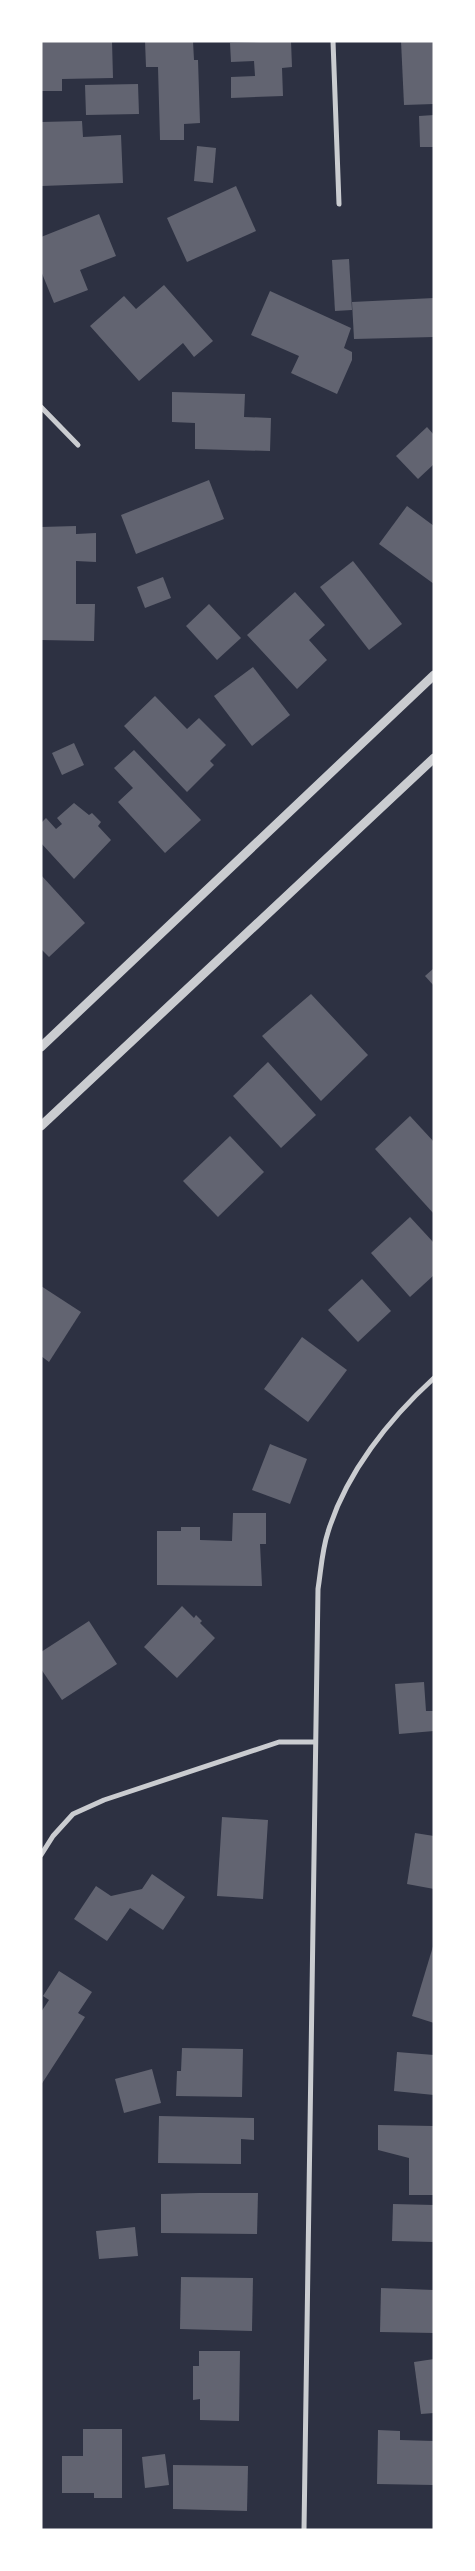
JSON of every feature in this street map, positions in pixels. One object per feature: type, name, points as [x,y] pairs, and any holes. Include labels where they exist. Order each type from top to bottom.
[{"type":"street","points":[[333,41],[339,204]]},
{"type":"street","points":[[41,407],[78,445]]},
{"type":"street","points":[[41,1047],[434,675]]},
{"type":"street","points":[[41,1126],[434,758]]},
{"type":"street","points":[[304,2530],[314,1742],[318,1589],[328,1532],[349,1484],[377,1439],[434,1378]]},
{"type":"street","points":[[41,1855],[53,1836],[72,1814],[104,1800],[279,1742],[314,1742]]},
{"type":"building","points":[[41,41],[112,41],[113,78],[62,79],[62,91],[42,91]]},
{"type":"building","points":[[145,41],[193,41],[194,60],[198,60],[200,123],[184,124],[184,140],[160,140],[158,67],[146,67]]},
{"type":"building","points":[[291,41],[292,67],[282,68],[283,96],[231,98],[231,77],[255,76],[254,61],[231,62],[230,43]]},
{"type":"building","points":[[401,41],[434,41],[434,104],[404,105]]},
{"type":"building","points":[[138,84],[139,114],[86,115],[85,85]]},
{"type":"building","points":[[434,115],[434,147],[420,147],[419,116]]},
{"type":"building","points":[[82,121],[83,137],[121,135],[123,183],[42,186],[41,122]]},
{"type":"building","points":[[197,146],[216,148],[213,183],[194,181]]},
{"type":"building","points":[[236,186],[256,231],[187,262],[167,218]]},
{"type":"building","points":[[99,214],[116,256],[80,270],[88,290],[54,303],[41,271],[41,237]]},
{"type":"building","points":[[349,259],[352,310],[335,311],[332,260]]},
{"type":"building","points":[[164,285],[213,341],[194,357],[183,343],[139,381],[90,326],[124,296],[136,309]]},
{"type":"building","points":[[270,291],[351,328],[344,348],[352,352],[352,360],[337,394],[291,373],[299,356],[251,335]]},
{"type":"building","points":[[434,298],[434,337],[354,339],[352,302]]},
{"type":"building","points":[[172,392],[245,394],[244,417],[271,418],[270,451],[195,449],[195,423],[172,422]]},
{"type":"building","points":[[427,427],[434,435],[434,464],[418,479],[396,456]]},
{"type":"building","points":[[209,480],[224,519],[136,554],[121,515]]},
{"type":"building","points":[[407,506],[434,526],[434,584],[379,544]]},
{"type":"building","points":[[76,526],[76,534],[96,533],[96,562],[76,561],[76,604],[95,604],[94,641],[41,640],[41,527]]},
{"type":"building","points":[[353,561],[402,624],[369,650],[320,587]]},
{"type":"building","points":[[163,577],[171,598],[145,608],[137,587]]},
{"type":"building","points":[[295,592],[325,625],[309,640],[327,660],[297,689],[247,635]]},
{"type":"building","points":[[209,604],[241,638],[217,660],[186,626]]},
{"type":"building","points":[[253,667],[290,715],[252,746],[214,696]]},
{"type":"building","points":[[155,696],[187,729],[199,718],[226,745],[210,761],[214,765],[187,792],[124,726]]},
{"type":"building","points":[[74,743],[84,765],[62,775],[52,753]]},
{"type":"building","points":[[134,750],[201,820],[165,853],[118,802],[133,788],[114,768]]},
{"type":"building","points":[[74,803],[89,815],[92,813],[101,822],[98,826],[111,840],[74,879],[41,843],[41,823],[46,818],[56,829],[62,824],[57,818]]},
{"type":"building","points":[[41,875],[85,923],[49,957],[41,949]]},
{"type":"building","points":[[434,968],[434,986],[425,976]]},
{"type":"building","points":[[311,994],[368,1055],[321,1101],[262,1036]]},
{"type":"building","points":[[268,1062],[316,1115],[281,1148],[233,1096]]},
{"type":"building","points":[[410,1116],[434,1142],[434,1214],[375,1149]]},
{"type":"building","points":[[230,1136],[264,1172],[218,1217],[183,1181]]},
{"type":"building","points":[[410,1217],[434,1243],[434,1275],[410,1297],[371,1253]]},
{"type":"building","points":[[362,1279],[391,1311],[358,1342],[328,1310]]},
{"type":"building","points":[[41,1286],[81,1312],[49,1362],[41,1356]]},
{"type":"building","points":[[302,1337],[347,1370],[308,1422],[264,1389]]},
{"type":"building","points":[[270,1444],[307,1459],[290,1504],[252,1490]]},
{"type":"building","points":[[233,1513],[266,1513],[266,1544],[260,1544],[262,1586],[157,1585],[157,1531],[181,1531],[181,1527],[200,1527],[200,1540],[232,1541]]},
{"type":"building","points":[[182,1606],[194,1618],[196,1615],[202,1621],[200,1623],[215,1638],[177,1678],[144,1647]]},
{"type":"building","points":[[89,1621],[117,1664],[62,1700],[41,1669],[41,1652]]},
{"type":"building","points":[[424,1682],[426,1711],[434,1711],[434,1731],[399,1734],[395,1684]]},
{"type":"building","points":[[222,1817],[268,1820],[263,1899],[217,1896]]},
{"type":"building","points":[[415,1833],[434,1836],[434,1889],[407,1884]]},
{"type":"building","points":[[152,1874],[185,1897],[163,1930],[130,1908],[107,1941],[74,1919],[96,1886],[111,1896],[142,1889]]},
{"type":"building","points":[[434,1943],[434,2023],[412,2016]]},
{"type":"building","points":[[59,1971],[92,1992],[78,2013],[85,2017],[41,2085],[41,2012],[49,2000],[43,1996]]},
{"type":"building","points":[[182,2048],[243,2049],[242,2097],[176,2096],[177,2071],[181,2071]]},
{"type":"building","points":[[397,2052],[434,2055],[434,2095],[394,2091]]},
{"type":"building","points":[[152,2069],[161,2103],[124,2113],[115,2079]]},
{"type":"building","points":[[159,2116],[254,2118],[254,2140],[241,2139],[241,2164],[158,2163]]},
{"type":"building","points":[[378,2125],[434,2126],[434,2195],[409,2195],[409,2158],[378,2150]]},
{"type":"building","points":[[258,2193],[257,2234],[161,2233],[161,2194]]},
{"type":"building","points":[[393,2204],[434,2205],[434,2242],[392,2241]]},
{"type":"building","points":[[135,2227],[138,2256],[99,2259],[96,2231]]},
{"type":"building","points":[[181,2277],[253,2278],[252,2331],[180,2329]]},
{"type":"building","points":[[381,2288],[434,2290],[434,2333],[380,2332]]},
{"type":"building","points":[[199,2351],[240,2351],[239,2421],[200,2420],[200,2399],[193,2400],[193,2366],[199,2366]]},
{"type":"building","points":[[434,2359],[434,2413],[421,2414],[414,2362]]},
{"type":"building","points":[[83,2429],[122,2429],[122,2498],[94,2498],[94,2493],[62,2493],[62,2456],[83,2456]]},
{"type":"building","points":[[378,2430],[400,2431],[400,2440],[434,2441],[434,2485],[377,2484]]},
{"type":"building","points":[[165,2454],[169,2485],[145,2488],[142,2457]]},
{"type":"building","points":[[173,2465],[248,2466],[247,2511],[173,2509]]}]
